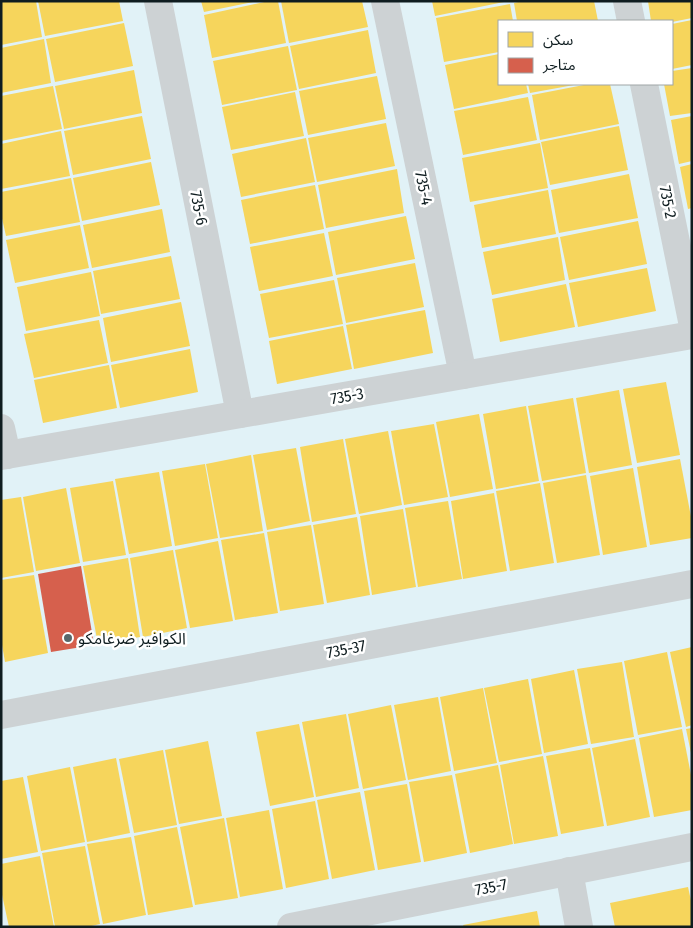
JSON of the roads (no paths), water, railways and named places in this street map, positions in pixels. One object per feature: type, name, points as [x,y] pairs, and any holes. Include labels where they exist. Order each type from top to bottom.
[{"type":"street","name":"735-6","points":[[158,1],[240,414]]},
{"type":"street","name":"735-4","points":[[385,1],[464,375]]},
{"type":"street","points":[[627,1],[631,20]]},
{"type":"street","name":"735-2","points":[[644,85],[692,321]]},
{"type":"street","name":"735-3","points":[[4,455],[692,335]]},
{"type":"street","points":[[1,428],[4,455]]},
{"type":"street","name":"735-37","points":[[1,715],[692,584]]},
{"type":"street","name":"735-7","points":[[291,927],[335,922],[568,871],[692,847]]},
{"type":"street","points":[[568,871],[579,927]]},
{"type":"place","name":"الكوافير ضرغامكو","points":[[68,638]]}]
